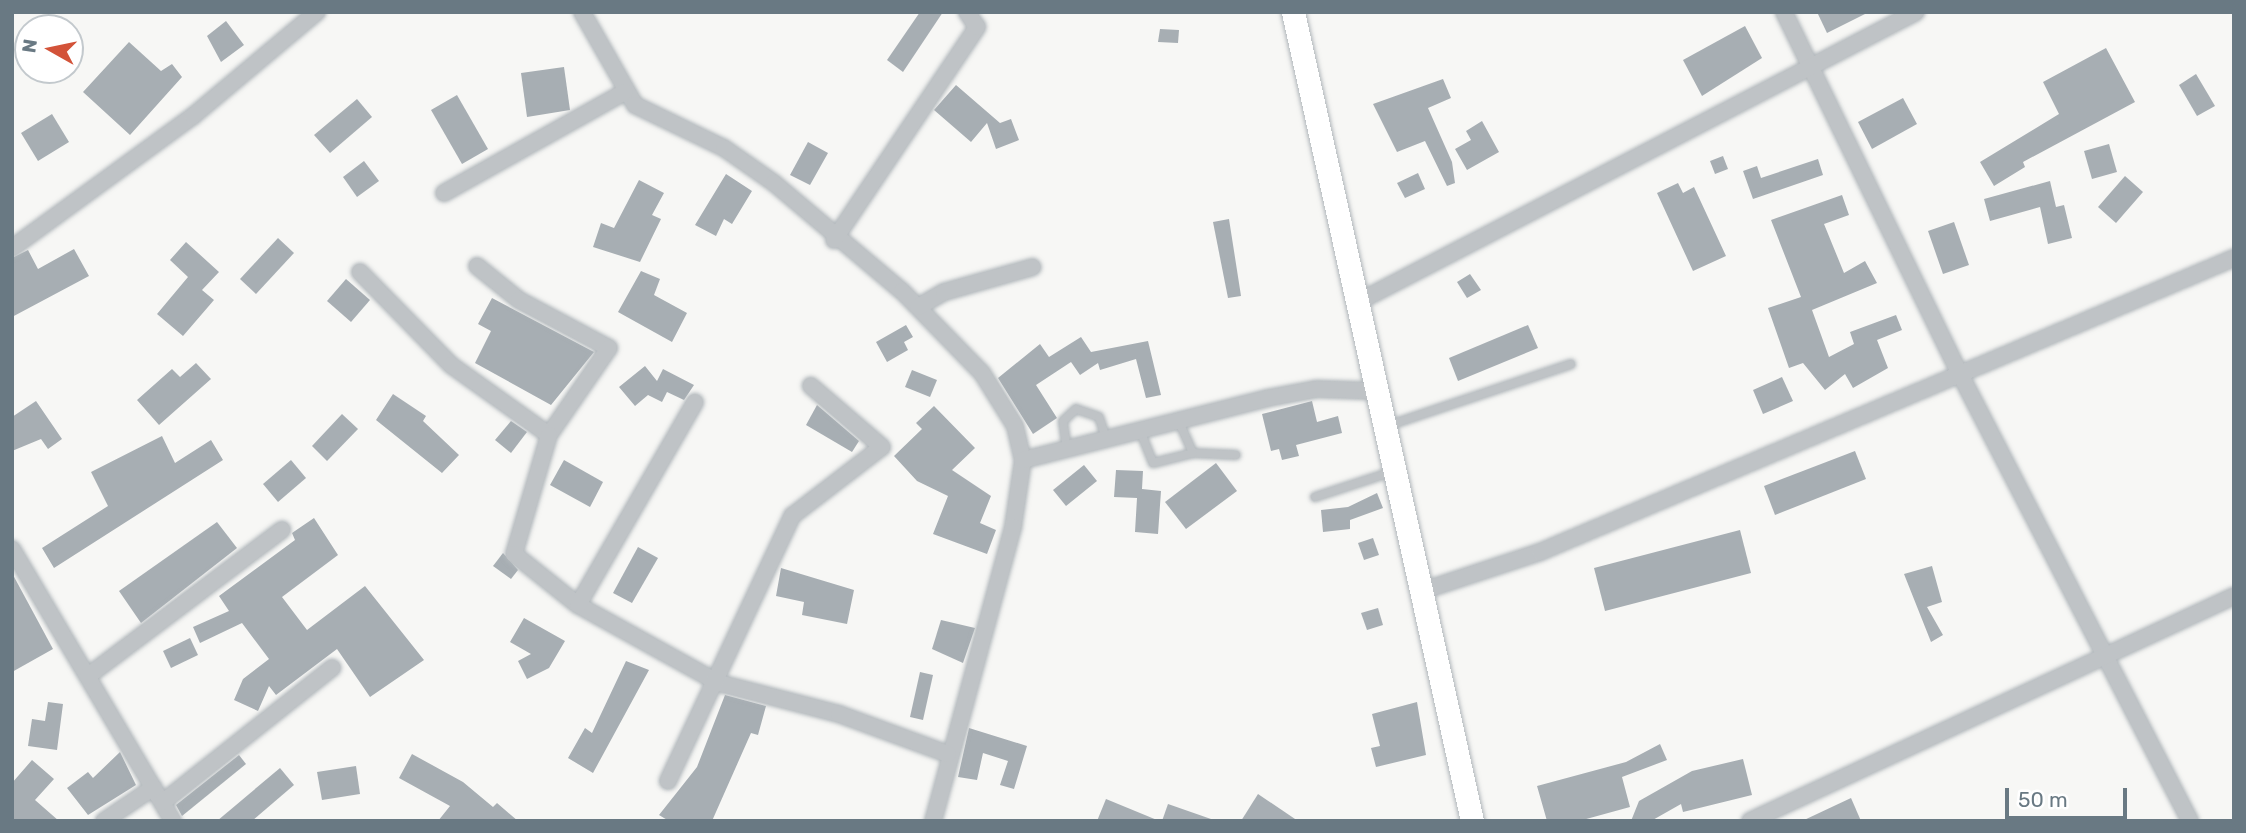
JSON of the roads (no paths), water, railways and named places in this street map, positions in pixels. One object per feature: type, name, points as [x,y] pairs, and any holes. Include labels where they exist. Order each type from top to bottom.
[{"type":"main road","points":[[1293,12],[1419,592],[1472,821]]},
{"type":"street","points":[[12,248],[131,164],[317,12]]},
{"type":"street","points":[[582,12],[625,92],[635,104],[724,148],[774,183],[834,240],[918,307],[982,373],[1014,426],[1023,460],[976,681],[948,754],[933,821]]},
{"type":"street","points":[[834,240],[977,27],[967,12]]},
{"type":"street","points":[[1784,12],[1960,374],[2190,821]]},
{"type":"street","points":[[1356,303],[1916,12]]},
{"type":"street","points":[[444,193],[625,92]]},
{"type":"street","points":[[1419,592],[1540,552],[2234,258]]},
{"type":"street","points":[[477,266],[519,300],[609,348],[550,435],[514,554],[579,605],[719,683],[839,714],[948,754]]},
{"type":"street","points":[[918,307],[944,292],[1033,267]]},
{"type":"street","points":[[360,272],[452,365],[550,435]]},
{"type":"street","points":[[668,781],[719,683],[792,516],[882,447],[811,386]]},
{"type":"street","points":[[1023,460],[1317,389],[1376,391]]},
{"type":"street","points":[[579,605],[695,402]]},
{"type":"street","points":[[88,676],[282,530]]},
{"type":"street","points":[[12,549],[155,786],[173,821]]},
{"type":"street","points":[[1750,821],[2234,596]]},
{"type":"street","points":[[163,802],[332,668]]},
{"type":"street","points":[[104,821],[155,786]]},
{"type":"lane","points":[[1384,427],[1571,364]]},
{"type":"lane","points":[[1067,450],[1063,421],[1076,410],[1099,417],[1107,441]]},
{"type":"lane","points":[[1180,424],[1193,453]]},
{"type":"lane","points":[[1141,433],[1153,463],[1193,453],[1236,454]]},
{"type":"lane","points":[[1315,498],[1393,472]]}]
